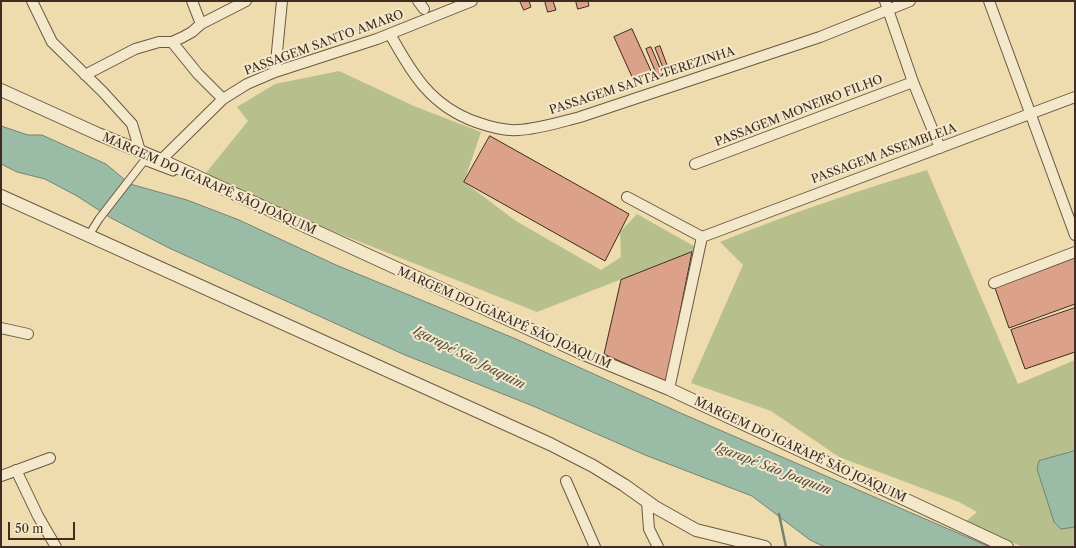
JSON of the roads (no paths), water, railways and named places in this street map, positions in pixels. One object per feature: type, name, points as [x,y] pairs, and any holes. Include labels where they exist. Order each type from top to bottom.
[{"type":"street","points":[[32,1],[52,42],[115,104],[132,124],[140,151]]},
{"type":"street","points":[[192,1],[201,24]]},
{"type":"street","points":[[85,75],[134,49],[159,42],[172,42],[192,32],[201,24],[246,1]]},
{"type":"street","points":[[275,72],[282,1]]},
{"type":"street","name":"PASSAGEM SANTO AMARO","points":[[161,160],[223,99],[247,84],[275,72],[349,49],[390,34],[472,1]]},
{"type":"street","name":"PASSAGEM SANTA TEREZINHA","points":[[390,34],[408,68],[435,99],[446,108],[457,115],[492,128],[516,130],[547,126],[580,117],[794,46],[886,5],[910,1]]},
{"type":"street","points":[[988,1],[1075,234]]},
{"type":"street","points":[[886,5],[913,82],[940,148]]},
{"type":"street","points":[[172,42],[198,74],[223,99]]},
{"type":"street","name":"PASSAGEM MONEIRO FILHO","points":[[695,164],[913,82]]},
{"type":"street","name":"MARGEM DO IGARAPÉ SÃO JOAQUIM","points":[[1,90],[177,167],[579,352],[669,389],[1007,547]]},
{"type":"street","name":"PASSAGEM ASSEMBLEIA","points":[[702,237],[1075,97]]},
{"type":"street","points":[[89,235],[99,219],[144,161],[173,172],[177,167]]},
{"type":"street","points":[[1,196],[550,444],[593,466],[624,485],[647,502],[696,530],[765,547]]},
{"type":"street","points":[[627,197],[702,237],[669,389]]},
{"type":"street","points":[[994,283],[1075,252]]},
{"type":"street","points":[[1,328],[28,334]]},
{"type":"street","points":[[1,476],[50,458]]},
{"type":"street","points":[[16,470],[38,516],[56,547]]},
{"type":"street","points":[[566,481],[595,547]]},
{"type":"street","points":[[647,502],[647,519],[653,546]]},
{"type":"water","name":"Igarapé São Joaquim","points":[[1,126],[28,135],[42,135],[106,164],[130,184],[187,200],[239,220],[336,265],[516,339],[685,415],[990,547],[825,547],[810,540],[752,496],[645,455],[533,406],[405,355],[169,248],[111,218],[77,196],[45,179],[17,172],[1,164]]},
{"type":"water","points":[[1075,451],[1075,527],[1061,529],[1054,522],[1037,469],[1039,461]]},
{"type":"waterway","points":[[779,514],[786,547]]}]
